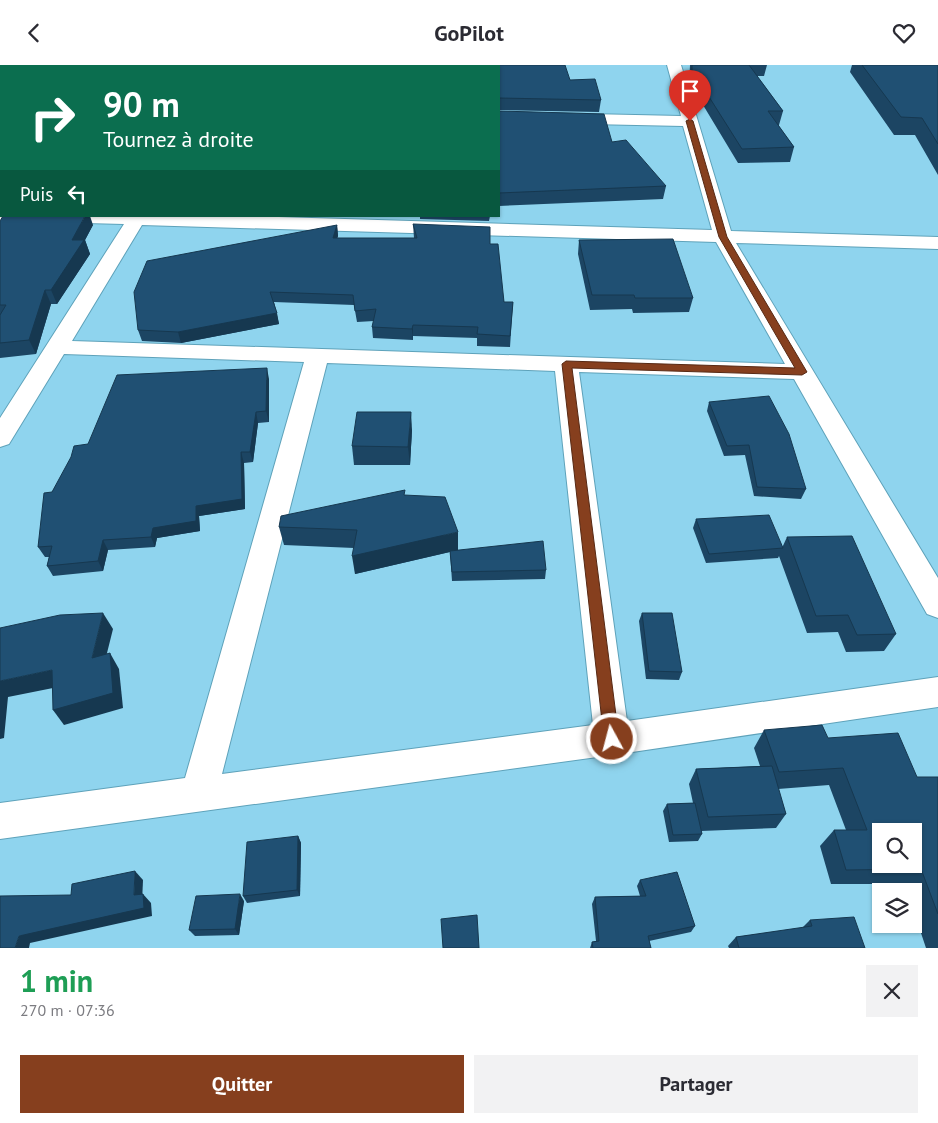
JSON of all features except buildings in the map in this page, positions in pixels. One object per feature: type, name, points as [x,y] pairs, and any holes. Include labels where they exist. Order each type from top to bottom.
[{"type":"street","points":[[674,65],[723,237],[938,605]]},
{"type":"street","points":[[500,117],[690,121]]},
{"type":"street","points":[[92,217],[938,243]]},
{"type":"street","points":[[0,438],[137,218]]},
{"type":"street","points":[[56,347],[802,372]]},
{"type":"street","points":[[198,795],[318,356]]},
{"type":"street","points":[[566,364],[612,739]]},
{"type":"street","points":[[0,821],[938,693]]},
{"type":"route","points":[[612,739],[566,364],[802,372],[723,237],[690,121]]}]
